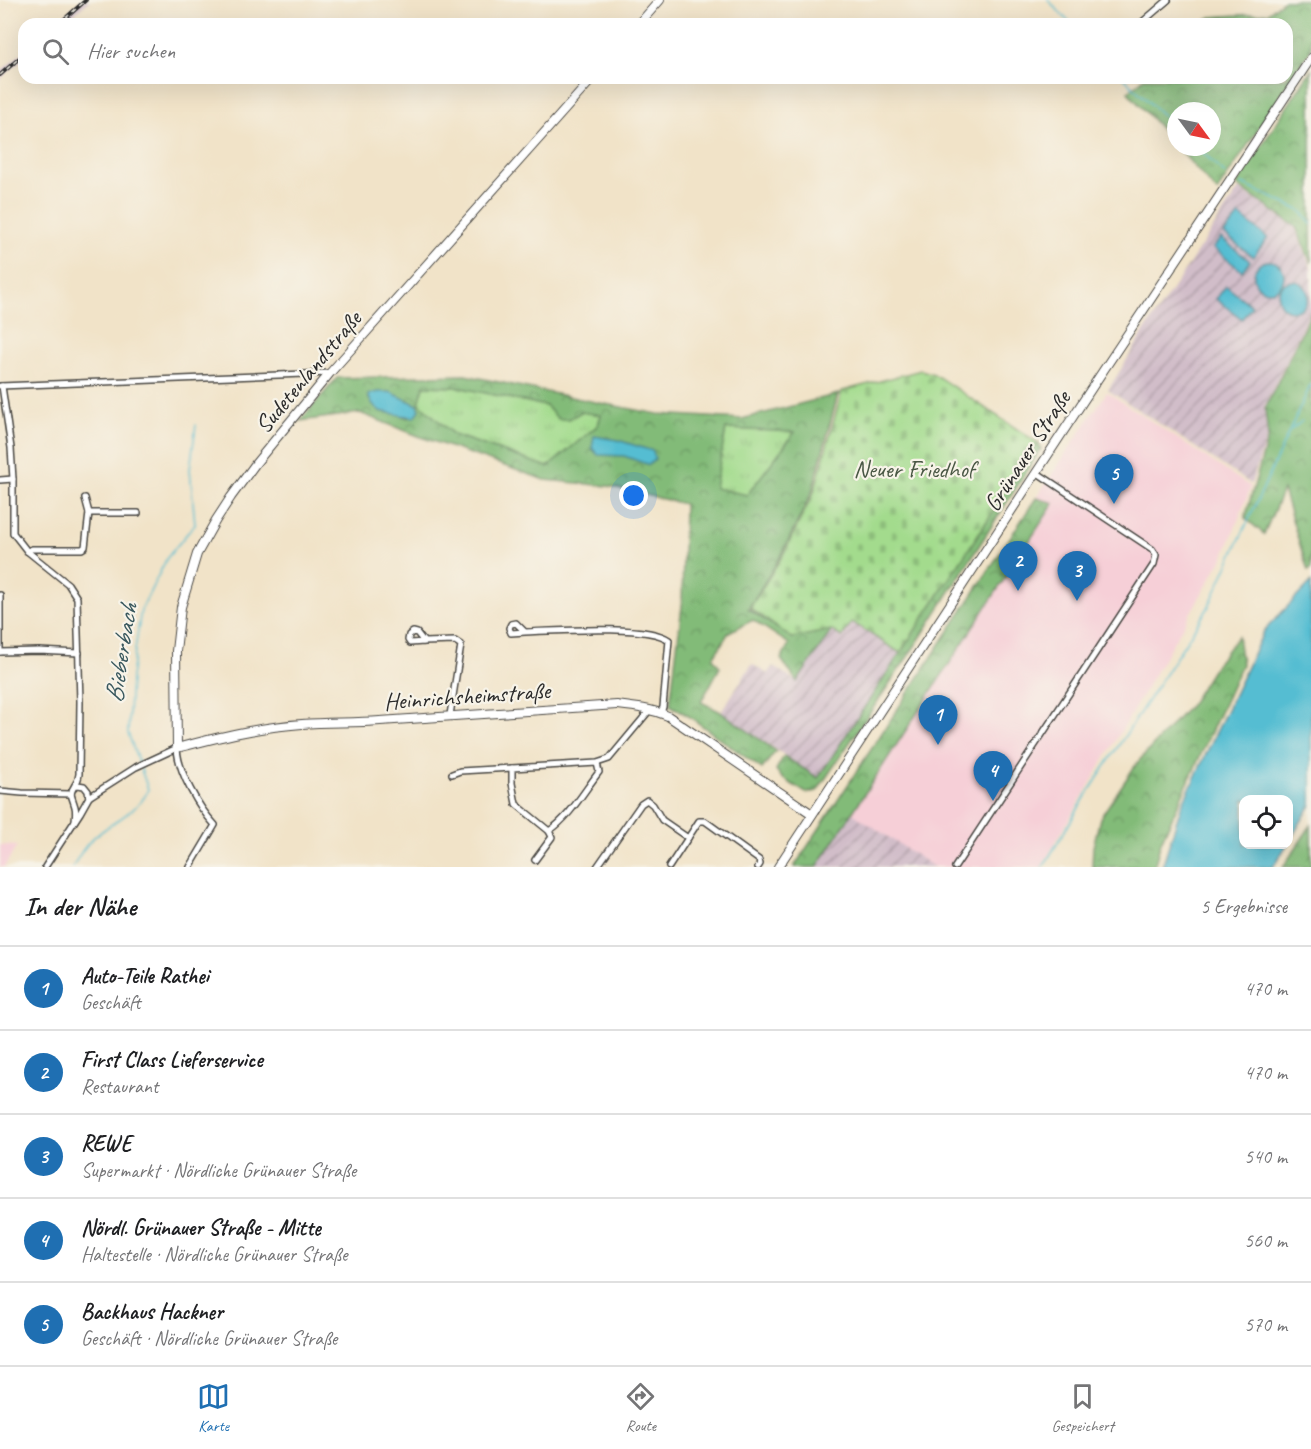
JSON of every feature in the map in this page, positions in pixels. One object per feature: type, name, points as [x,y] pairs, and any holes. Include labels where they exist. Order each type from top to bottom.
[{"type":"street","points":[[644,18],[660,0]]},
{"type":"street","points":[[1147,18],[1168,0]]},
{"type":"street","name":"Grünauer Straße","points":[[778,867],[1036,472],[1311,58]]},
{"type":"street","name":"Sudetenlandstraße","points":[[177,748],[176,651],[181,608],[197,554],[231,497],[330,373],[588,84]]},
{"type":"street","points":[[0,791],[71,794],[78,780],[80,702],[77,598],[68,584],[27,551],[13,533],[11,448],[1,386],[330,373]]},
{"type":"street","points":[[955,867],[1154,564],[1156,555],[1152,549],[1036,472]]},
{"type":"street","points":[[0,480],[13,479]]},
{"type":"street","points":[[27,551],[86,547],[89,513],[85,498]]},
{"type":"street","points":[[89,513],[138,513]]},
{"type":"street","points":[[0,595],[0,652],[80,653]]},
{"type":"street","points":[[525,632],[612,630],[645,632],[665,637],[669,640],[661,713]]},
{"type":"street","points":[[424,642],[455,641],[461,645],[450,715]]},
{"type":"street","name":"Heinrichsheimstraße","points":[[45,867],[87,799],[105,785],[143,763],[177,748],[227,735],[301,724],[617,705],[668,716],[812,814]]},
{"type":"street","points":[[452,774],[460,771],[597,764],[609,759],[650,711]]},
{"type":"street","points":[[177,748],[184,776],[206,816],[215,825],[190,867]]},
{"type":"street","points":[[549,831],[570,810],[599,772],[597,764]]},
{"type":"street","points":[[75,802],[80,803],[87,799],[86,787],[79,766]]},
{"type":"street","points":[[512,768],[516,804],[549,831],[552,837],[535,860]]},
{"type":"street","name":"Heinrichsheimstraße","points":[[75,786],[105,785]]},
{"type":"street","name":"Heinrichsheimstraße","points":[[71,794],[76,809],[74,822]]},
{"type":"street","points":[[597,867],[641,804],[647,800],[662,820],[688,838]]},
{"type":"street","points":[[669,867],[699,822],[705,821],[759,860],[758,867]]},
{"type":"shaded area","points":[[82,0],[90,0],[70,18],[62,18]]},
{"type":"shaded area","points":[[18,56],[18,63],[0,79],[0,72]]},
{"type":"shaded area","points":[[1239,189],[1295,227],[1311,268],[1311,309],[1264,408],[1267,437],[1251,484],[1108,390]]},
{"type":"shaded area","points":[[1107,392],[1251,487],[1224,556],[1041,867],[816,867],[1054,504],[1036,498]]},
{"type":"shaded area","points":[[852,621],[900,653],[818,778],[721,712],[752,664],[768,674],[773,666],[797,682],[832,630]]},
{"type":"shaded area","points":[[852,813],[934,867],[817,867]]},
{"type":"shaded area","points":[[0,845],[17,846],[4,867],[0,867]]},
{"type":"green space","points":[[1284,0],[1311,0],[1311,49],[1293,76],[1293,18],[1210,17],[1268,13]]},
{"type":"green space","points":[[1311,70],[1311,263],[1296,227],[1236,185]]},
{"type":"green space","points":[[1137,84],[1288,84],[1217,192],[1185,156],[1221,156],[1221,102],[1167,102],[1167,136],[1128,92]]},
{"type":"green space","points":[[1311,312],[1311,569],[1308,571],[1283,490],[1264,534],[1245,518],[1268,437],[1265,409]]},
{"type":"green space","name":"Neuer Friedhof","points":[[921,370],[934,374],[1038,443],[900,653],[852,622],[842,637],[831,630],[792,638],[750,608],[783,555],[814,492],[842,391]]},
{"type":"green space","points":[[465,375],[658,414],[742,419],[838,394],[812,492],[782,554],[748,609],[792,638],[832,630],[797,682],[781,659],[789,644],[753,620],[729,632],[713,658],[720,667],[701,702],[721,712],[776,751],[762,769],[670,705],[682,606],[684,504],[608,486],[545,480],[360,413],[300,421],[337,378]],"holes":[[[424,386],[458,387],[546,406],[558,419],[569,419],[581,412],[601,415],[598,425],[548,467],[454,435],[419,403]],[[368,395],[404,399],[418,405],[409,418],[380,411]],[[726,429],[795,432],[747,495],[715,488]]]},
{"type":"green space","points":[[424,386],[458,387],[546,406],[569,419],[581,412],[601,414],[598,425],[548,467],[454,435],[419,403]]},
{"type":"green space","points":[[726,429],[796,431],[747,495],[714,488]]},
{"type":"green space","points":[[1038,443],[1041,449],[917,643],[817,791],[806,793],[782,778],[776,770],[784,756],[818,778]]},
{"type":"green space","points":[[1036,498],[1054,503],[817,867],[794,867]]},
{"type":"green space","points":[[1238,636],[1242,664],[1161,842],[1154,867],[1092,867],[1093,847],[1100,818],[1137,763],[1191,704],[1214,667]]},
{"type":"green space","points":[[1311,825],[1311,867],[1283,867]]},
{"type":"water","points":[[1239,215],[1268,238],[1253,257],[1224,234]]},
{"type":"water","points":[[1221,238],[1250,261],[1242,271],[1213,248]]},
{"type":"water","points":[[1269,261],[1280,265],[1284,276],[1280,287],[1269,291],[1258,287],[1254,276],[1258,265]]},
{"type":"water","points":[[1293,281],[1304,285],[1308,296],[1304,307],[1293,311],[1282,307],[1278,296],[1282,285]]},
{"type":"water","points":[[1226,286],[1252,306],[1242,319],[1216,299]]},
{"type":"water","points":[[390,392],[418,405],[420,410],[415,417],[380,411],[372,404],[368,395]]},
{"type":"water","points":[[594,436],[618,440],[653,451],[655,459],[649,465],[624,456],[598,455],[592,448]]},
{"type":"water","points":[[1311,582],[1311,805],[1293,835],[1293,795],[1239,795],[1239,849],[1284,849],[1273,867],[1162,867],[1181,807],[1264,631]]},
{"type":"waterway","points":[[1048,0],[1065,18]]},
{"type":"waterway","points":[[1130,84],[1167,119]]},
{"type":"waterway","points":[[1206,156],[1225,174]]},
{"type":"waterway","points":[[1242,184],[1301,211],[1311,224]]},
{"type":"waterway","points":[[1043,867],[1084,799],[1208,608],[1311,384]]},
{"type":"waterway","points":[[1291,430],[1302,421]]},
{"type":"waterway","name":"Bieberbach","points":[[73,867],[81,852],[92,839],[140,803],[148,789],[128,733],[131,677],[141,610],[167,558],[195,524],[190,469],[196,425]]},
{"type":"railway","points":[[66,18],[86,0]]},
{"type":"railway","points":[[0,75],[18,59]]},
{"type":"place","name":"Backhaus Hackner","points":[[1114,504]]},
{"type":"place","name":"First Class Lieferservice","points":[[1018,591]]},
{"type":"place","name":"REWE","points":[[1077,601]]},
{"type":"place","name":"Auto-Teile Rathei","points":[[938,745]]},
{"type":"place","name":"Nördl. Grünauer Straße - Mitte","points":[[993,801]]}]
